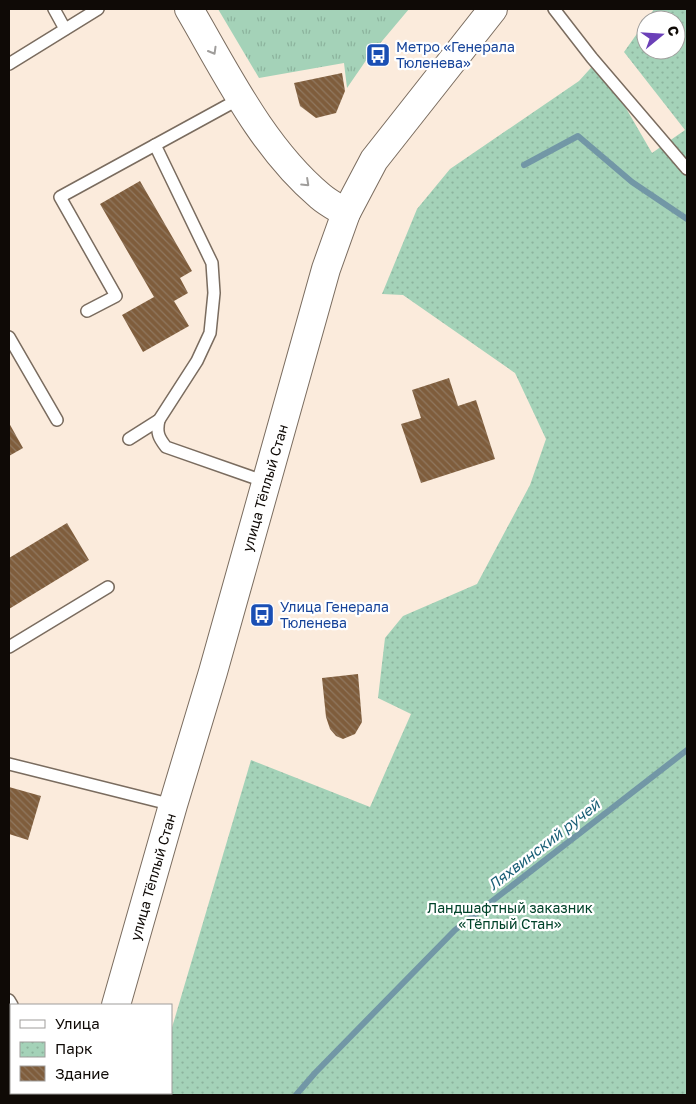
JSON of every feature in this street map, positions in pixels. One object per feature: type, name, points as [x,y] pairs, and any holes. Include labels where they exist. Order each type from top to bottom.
[{"type":"street","points":[[189,9],[241,98],[275,149],[322,198],[346,213]]},
{"type":"street","name":"улица Тёплый Стан","points":[[116,1004],[213,672],[326,269],[346,213],[374,160],[493,9]]},
{"type":"lane","points":[[54,9],[66,29]]},
{"type":"lane","points":[[9,64],[98,9]]},
{"type":"lane","points":[[554,9],[592,58],[687,169]]},
{"type":"lane","points":[[87,311],[116,296],[60,197],[241,98]]},
{"type":"lane","points":[[155,145],[212,263],[214,293],[210,333],[197,361],[159,420],[157,430],[159,437],[166,448],[266,482]]},
{"type":"lane","points":[[9,337],[57,420]]},
{"type":"lane","points":[[129,439],[159,420]]},
{"type":"lane","points":[[9,647],[108,587]]},
{"type":"lane","points":[[9,764],[173,805]]},
{"type":"green space","points":[[218,9],[409,9],[367,59],[347,88],[344,63],[259,78]]},
{"type":"green space","name":"Ландшафтный заказник «Тёплый Стан»","points":[[687,9],[687,1095],[153,1095],[172,1094],[172,1028],[251,760],[370,807],[411,714],[378,698],[385,638],[403,616],[477,584],[530,485],[546,439],[515,373],[403,295],[382,294],[417,209],[450,169],[579,81],[598,60],[652,153],[685,130],[624,52],[636,35],[636,60],[686,60],[686,10],[653,10]]},
{"type":"building","points":[[342,73],[345,91],[336,113],[316,118],[300,106],[294,83]]},
{"type":"building","points":[[140,181],[192,271],[180,278],[188,293],[174,301],[189,326],[143,352],[122,315],[154,297],[100,204]]},
{"type":"building","points":[[449,378],[458,406],[476,400],[495,459],[421,483],[401,424],[421,418],[412,390]]},
{"type":"building","points":[[9,423],[23,448],[9,456]]},
{"type":"building","points":[[67,523],[89,560],[9,609],[9,558]]},
{"type":"building","points":[[358,674],[362,722],[355,734],[343,739],[336,736],[330,729],[326,717],[322,678]]},
{"type":"building","points":[[9,787],[41,796],[28,840],[9,834]]},
{"type":"waterway","points":[[524,165],[578,136],[632,182],[687,219]]},
{"type":"waterway","name":"Ляхвинский ручей","points":[[296,1095],[315,1073],[455,930],[687,750]]},
{"type":"place","name":"Метро «Генерала Тюленева»","points":[[378,55]]},
{"type":"place","name":"Улица Генерала Тюленева","points":[[262,615]]}]
